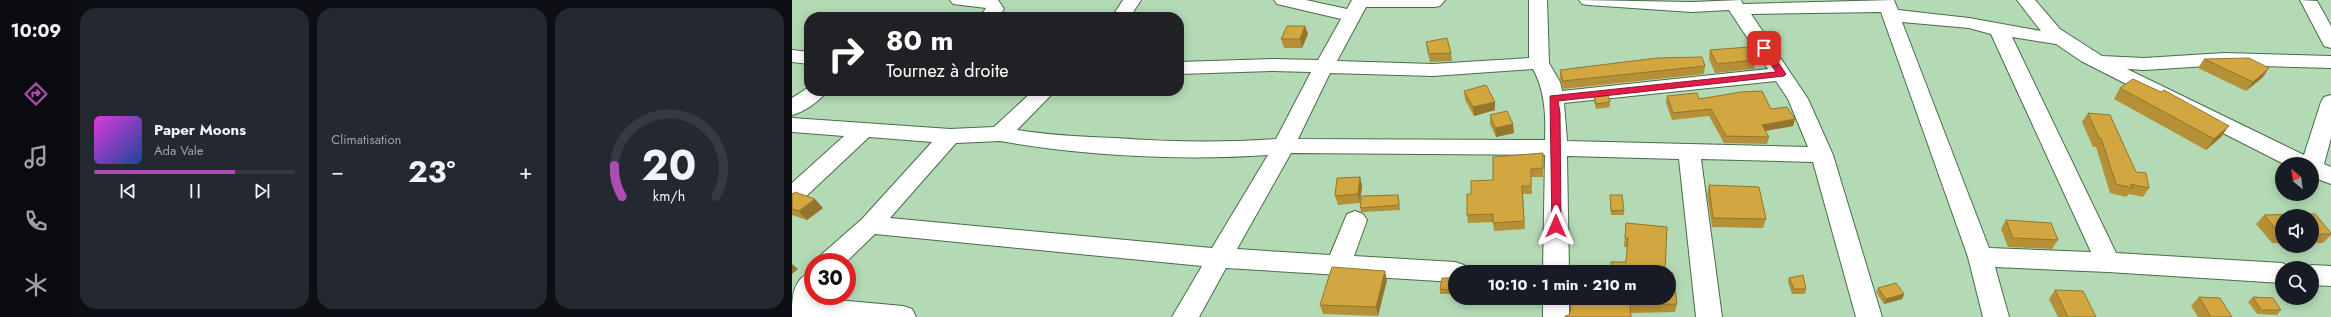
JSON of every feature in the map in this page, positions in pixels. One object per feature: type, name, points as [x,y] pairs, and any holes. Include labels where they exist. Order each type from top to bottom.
[{"type":"street","points":[[959,0],[988,2],[995,7]]},
{"type":"street","points":[[1125,12],[1132,0]]},
{"type":"street","points":[[1283,0],[1357,6],[1436,0]]},
{"type":"street","points":[[1538,0],[1540,63],[1550,82],[1556,113],[1556,265]]},
{"type":"street","points":[[1588,0],[1692,7],[1735,4],[1888,7],[1999,30],[2058,39]]},
{"type":"street","points":[[2026,0],[2046,29],[2058,39],[2088,57],[2289,157]]},
{"type":"street","points":[[2308,1],[2331,42]]},
{"type":"street","points":[[1735,4],[1798,99],[1822,155],[1869,317]]},
{"type":"street","points":[[1185,317],[1284,146],[1357,6]]},
{"type":"street","points":[[1888,7],[1980,258],[1996,317]]},
{"type":"street","points":[[1999,30],[2108,262]]},
{"type":"street","points":[[792,56],[804,57]]},
{"type":"street","points":[[2088,57],[2144,64],[2224,59],[2331,62]]},
{"type":"street","points":[[1184,68],[1273,65],[1434,70],[1540,63]]},
{"type":"street","points":[[1553,98],[1782,74]]},
{"type":"street","points":[[792,108],[810,96]]},
{"type":"street","points":[[1000,134],[1040,96]]},
{"type":"street","points":[[2315,157],[2331,102]]},
{"type":"street","points":[[792,125],[950,136],[1000,134],[1029,139],[1084,144],[1169,149],[1233,150],[1284,146],[1472,146],[1556,149],[1688,150],[1822,155]]},
{"type":"street","points":[[792,196],[864,130]]},
{"type":"street","points":[[840,253],[870,225],[950,136]]},
{"type":"street","points":[[1688,150],[1709,317]]},
{"type":"street","points":[[2319,170],[2331,176]]},
{"type":"street","points":[[1339,265],[1355,220]]},
{"type":"street","points":[[870,225],[1218,258],[1448,272]]},
{"type":"street","points":[[1980,258],[2108,262],[2275,273]]},
{"type":"street","points":[[2319,275],[2331,276]]},
{"type":"street","points":[[804,294],[794,309],[903,317]]},
{"type":"street","points":[[1556,305],[1556,317]]},
{"type":"building","points":[[1287,26],[1305,26],[1300,39],[1281,39]]},
{"type":"building","points":[[1447,38],[1451,53],[1429,54],[1426,42]]},
{"type":"building","points":[[1749,47],[1756,60],[1717,64],[1710,50]]},
{"type":"building","points":[[1702,57],[1705,66],[1563,81],[1560,70],[1657,58]]},
{"type":"building","points":[[2249,58],[2269,68],[2253,82],[2204,59]]},
{"type":"building","points":[[2133,79],[2161,92],[2164,90],[2229,126],[2214,139],[2120,88]]},
{"type":"building","points":[[1486,85],[1495,102],[1473,107],[1464,91]]},
{"type":"building","points":[[1762,91],[1771,109],[1787,107],[1795,119],[1762,125],[1769,137],[1726,136],[1711,109],[1673,113],[1667,96],[1697,93],[1699,99],[1741,92]]},
{"type":"building","points":[[1608,95],[1610,102],[1596,104],[1594,97]]},
{"type":"building","points":[[1507,111],[1513,124],[1495,128],[1490,115]]},
{"type":"building","points":[[2088,113],[2110,115],[2136,172],[2146,173],[2149,188],[2130,184],[2133,188],[2116,184],[2101,138],[2099,138]]},
{"type":"building","points":[[1543,153],[1543,168],[1531,169],[1531,186],[1522,186],[1524,221],[1493,223],[1493,214],[1467,215],[1467,194],[1471,194],[1471,181],[1493,180],[1493,157]]},
{"type":"building","points":[[1360,177],[1358,194],[1335,196],[1337,178]]},
{"type":"building","points":[[1709,185],[1759,187],[1766,219],[1713,218]]},
{"type":"building","points":[[795,192],[815,199],[799,211],[792,209],[792,194]]},
{"type":"building","points":[[1398,195],[1399,205],[1360,207],[1362,196]]},
{"type":"building","points":[[1610,195],[1622,195],[1624,210],[1611,211]]},
{"type":"building","points":[[2264,215],[2275,215],[2275,228]]},
{"type":"building","points":[[2319,219],[2331,233],[2319,234]]},
{"type":"building","points":[[2006,220],[2051,223],[2058,240],[2013,238]]},
{"type":"building","points":[[1626,223],[1667,227],[1665,265],[1611,265],[1611,262],[1626,262],[1628,238],[1625,238]]},
{"type":"building","points":[[1332,267],[1385,271],[1376,307],[1320,305]]},
{"type":"building","points":[[1803,275],[1806,289],[1794,289],[1789,278]]},
{"type":"building","points":[[1442,278],[1448,278],[1448,290],[1440,289]]},
{"type":"building","points":[[1896,283],[1904,294],[1886,299],[1878,288]]},
{"type":"building","points":[[2055,290],[2083,291],[2096,317],[2068,317]]},
{"type":"building","points":[[2199,297],[2220,298],[2232,317],[2211,317]]},
{"type":"building","points":[[2253,297],[2273,298],[2275,305],[2278,305],[2281,310],[2261,310]]},
{"type":"building","points":[[1571,305],[1630,305],[1631,317],[1565,317],[1569,315]]},
{"type":"route","points":[[1556,226],[1556,113],[1553,98],[1782,74],[1764,48]]}]
